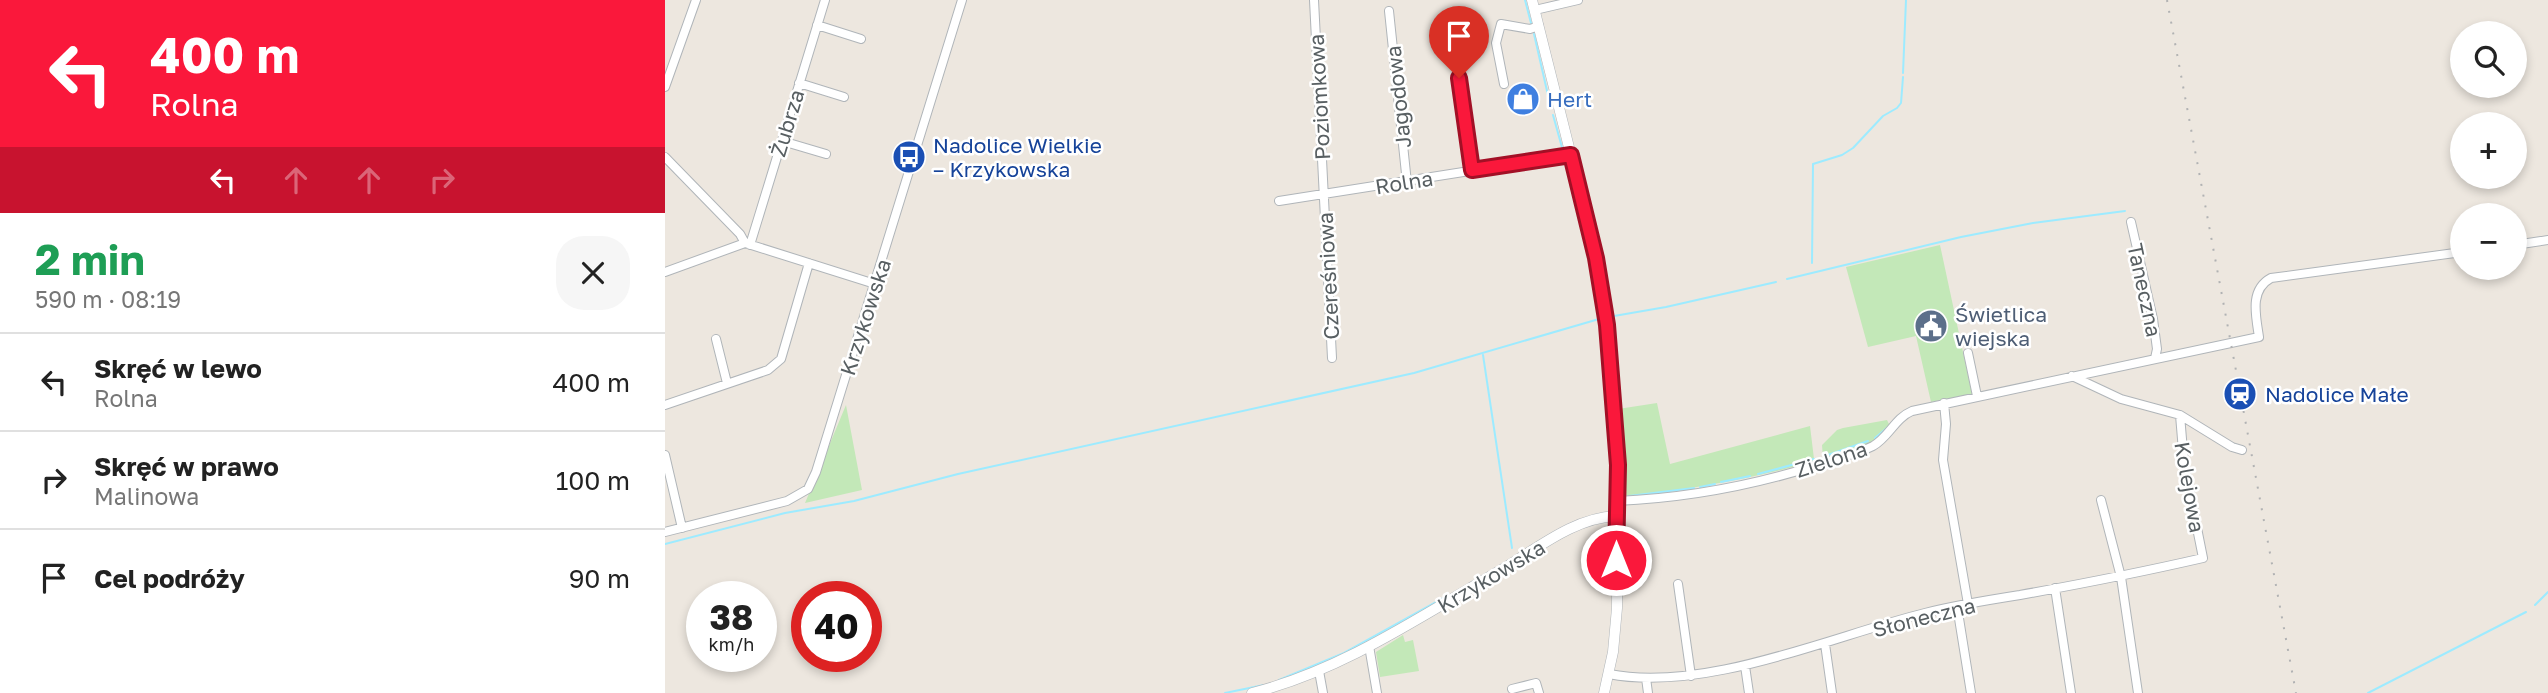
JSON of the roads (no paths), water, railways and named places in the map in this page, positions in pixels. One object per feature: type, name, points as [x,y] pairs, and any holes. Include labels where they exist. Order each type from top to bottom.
[{"type":"street","points":[[665,87],[697,0]]},
{"type":"street","name":"Żubrza","points":[[747,244],[825,0]]},
{"type":"street","name":"Krzykowska","points":[[665,532],[786,501],[800,496],[808,489],[816,472],[962,0]]},
{"type":"street","name":"Poziomkowa","points":[[1314,0],[1324,194]]},
{"type":"street","points":[[1578,0],[1533,5],[1591,235],[1605,308],[1615,411],[1617,618],[1604,693]]},
{"type":"street","name":"Jagodowa","points":[[1389,11],[1407,183]]},
{"type":"street","points":[[1504,84],[1496,43],[1501,24],[1530,29],[1539,26]]},
{"type":"street","points":[[817,25],[861,39]]},
{"type":"street","points":[[1453,30],[1472,170]]},
{"type":"street","points":[[799,83],[844,97]]},
{"type":"street","points":[[782,141],[826,154]]},
{"type":"street","name":"Rolna","points":[[1279,201],[1407,183],[1570,152]]},
{"type":"street","points":[[665,157],[747,244]]},
{"type":"street","name":"Czereśniowa","points":[[1324,194],[1332,358]]},
{"type":"street","name":"Taneczna","points":[[2131,222],[2153,319],[2157,349],[2155,358]]},
{"type":"street","points":[[2527,243],[2548,240]]},
{"type":"street","points":[[665,272],[747,244],[875,284]]},
{"type":"street","name":"Zielona","points":[[1617,501],[1719,489],[1820,464],[1873,446],[1889,433],[1903,414],[2259,337],[2255,299],[2260,286],[2271,278],[2450,254]]},
{"type":"street","points":[[665,405],[768,370],[781,359],[809,264]]},
{"type":"street","points":[[716,339],[727,383]]},
{"type":"street","points":[[1968,353],[1977,396]]},
{"type":"street","points":[[2071,376],[2121,399],[2180,415],[2232,447],[2242,450]]},
{"type":"street","points":[[1944,404],[1947,424],[1943,460],[1968,604]]},
{"type":"street","name":"Kolejowa","points":[[2180,415],[2184,463],[2203,558]]},
{"type":"street","points":[[665,455],[682,528]]},
{"type":"street","points":[[2101,500],[2121,577],[2138,693]]},
{"type":"street","name":"Krzykowska","points":[[1252,693],[1319,671],[1369,646],[1572,527],[1616,516]]},
{"type":"street","name":"Słoneczna","points":[[1609,674],[1626,678],[1691,676],[1745,666],[1925,612],[2121,577],[2203,558]]},
{"type":"street","points":[[1678,584],[1691,676]]},
{"type":"street","points":[[2055,588],[2071,693]]},
{"type":"street","points":[[1957,606],[1971,693]]},
{"type":"street","points":[[1825,644],[1832,693]]},
{"type":"street","points":[[1369,646],[1377,693]]},
{"type":"street","points":[[1745,666],[1749,693]]},
{"type":"street","points":[[1319,671],[1323,693]]},
{"type":"street","points":[[1646,678],[1648,693]]},
{"type":"street","points":[[1512,689],[1536,683],[1539,693]]},
{"type":"waterway","points":[[1525,0],[1531,23]]},
{"type":"waterway","points":[[1903,73],[1906,0]]},
{"type":"waterway","points":[[1534,34],[1550,104]]},
{"type":"waterway","points":[[1812,263],[1813,164],[1842,155],[1853,148],[1883,116],[1897,108],[1901,103],[1903,77]]},
{"type":"waterway","points":[[1553,115],[1563,151]]},
{"type":"waterway","points":[[1566,164],[1576,203]]},
{"type":"waterway","points":[[1787,279],[1961,237],[2033,223],[2125,211]]},
{"type":"waterway","points":[[1580,218],[1588,252]]},
{"type":"waterway","points":[[665,544],[785,513],[854,501],[958,474],[1414,373],[1599,319],[1591,269]]},
{"type":"waterway","points":[[1614,316],[1776,282]]},
{"type":"waterway","points":[[1483,355],[1512,548]]},
{"type":"waterway","points":[[1875,438],[1888,427]]},
{"type":"waterway","points":[[1825,456],[1868,441]]},
{"type":"waterway","points":[[1758,474],[1814,459]]},
{"type":"waterway","points":[[1721,482],[1750,476]]},
{"type":"waterway","points":[[1700,487],[1715,484]]},
{"type":"waterway","points":[[1629,496],[1694,488]]},
{"type":"waterway","points":[[2535,605],[2548,592]]},
{"type":"waterway","points":[[1279,680],[1344,653],[1449,595]]},
{"type":"waterway","points":[[2368,693],[2526,612]]},
{"type":"waterway","points":[[1225,693],[1264,685]]},
{"type":"railway","points":[[2167,0],[2296,693]]},
{"type":"place","name":"Hert","points":[[1523,99]]},
{"type":"place","name":"Nadolice Wielkie – Krzykowska","points":[[909,157]]},
{"type":"place","name":"Świetlica wiejska","points":[[1931,326]]},
{"type":"place","name":"Nadolice Małe","points":[[2240,394]]}]
